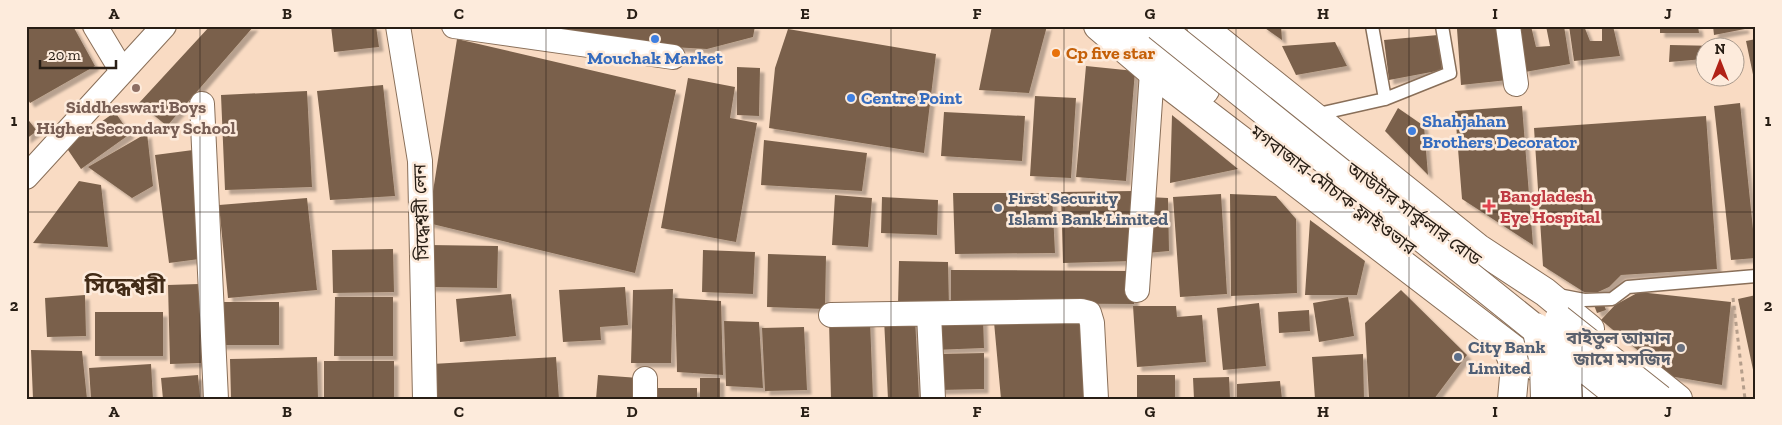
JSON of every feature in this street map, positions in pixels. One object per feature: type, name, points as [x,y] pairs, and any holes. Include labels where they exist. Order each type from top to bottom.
[{"type":"main road","name":"আউটার সার্কুলার রোড","points":[[1098,26],[1152,72],[1530,330],[1660,399]]},
{"type":"main road","name":"মগবাজার-মৌচাক ফ্লাইওভার","points":[[1127,26],[1283,154],[1530,330],[1623,399]]},
{"type":"main road","name":"মগবাজার-মৌচাক ফ্লাইওভার","points":[[1158,26],[1530,330],[1581,393]]},
{"type":"main road","name":"আউটার সার্কুলার রোড","points":[[1171,26],[1288,122],[1530,330]]},
{"type":"main road","name":"আউটার সার্কুলার রোড","points":[[1201,26],[1478,248],[1545,292],[1678,399]]},
{"type":"main road","points":[[1530,330],[1565,344],[1581,393]]},
{"type":"main road","points":[[1512,399],[1515,384],[1515,366],[1530,330]]},
{"type":"main road","points":[[1530,330],[1534,399]]},
{"type":"main road","points":[[1530,330],[1544,363],[1544,399]]},
{"type":"main road","points":[[1581,393],[1592,330]]},
{"type":"main road","points":[[1581,393],[1647,374]]},
{"type":"street","points":[[94,26],[122,72]]},
{"type":"street","points":[[26,177],[164,26]]},
{"type":"street","name":"সিদ্ধেশ্বরী লেন","points":[[398,26],[420,162],[425,399]]},
{"type":"street","points":[[454,26],[673,57]]},
{"type":"street","points":[[1508,26],[1516,84]]},
{"type":"street","points":[[1137,290],[1152,72]]},
{"type":"street","points":[[202,104],[216,399]]},
{"type":"street","points":[[831,315],[1089,313],[1092,323],[1096,399]]},
{"type":"street","points":[[929,314],[933,399]]},
{"type":"lane","points":[[1372,26],[1385,99]]},
{"type":"lane","points":[[1314,115],[1385,99],[1450,73],[1442,26]]},
{"type":"lane","points":[[1545,292],[1584,300],[1612,299],[1628,287],[1756,276]]},
{"type":"path","points":[[1730,278],[1745,399]]},
{"type":"building","points":[[26,26],[73,26],[95,66],[30,103],[26,96]]},
{"type":"building","points":[[210,26],[254,26],[167,126],[139,103]]},
{"type":"building","points":[[331,26],[376,26],[379,47],[334,52]]},
{"type":"building","name":"Mouchak Market","points":[[568,26],[755,26],[753,37],[707,49],[564,41]]},
{"type":"building","points":[[992,26],[1047,26],[1029,93],[979,90]]},
{"type":"building","points":[[1262,26],[1281,26],[1282,40]]},
{"type":"building","points":[[1474,26],[1503,26],[1508,80],[1461,85],[1457,29]]},
{"type":"building","points":[[1515,26],[1531,26],[1536,47],[1550,46],[1546,26],[1564,26],[1570,64],[1525,72]]},
{"type":"building","points":[[1569,26],[1584,26],[1590,41],[1602,41],[1602,26],[1613,26],[1620,56],[1574,61]]},
{"type":"building","points":[[1660,26],[1698,26],[1699,33],[1660,33]]},
{"type":"building","points":[[1713,26],[1744,26],[1745,29],[1714,35]]},
{"type":"building","name":"Centre Point","points":[[788,29],[936,54],[924,153],[769,128],[775,68]]},
{"type":"building","points":[[1438,35],[1442,70],[1389,80],[1384,40]]},
{"type":"building","points":[[457,39],[676,90],[635,273],[428,223]]},
{"type":"building","points":[[1756,39],[1756,84],[1755,84],[1746,41]]},
{"type":"building","points":[[1335,42],[1347,66],[1296,75],[1282,46]]},
{"type":"building","points":[[1670,45],[1694,45],[1694,60],[1669,62]]},
{"type":"building","points":[[1086,66],[1135,71],[1126,181],[1076,177]]},
{"type":"building","points":[[737,67],[760,68],[759,116],[737,115]]},
{"type":"building","points":[[688,78],[735,87],[730,118],[757,123],[736,242],[661,228]]},
{"type":"building","points":[[383,85],[395,196],[330,200],[317,91]]},
{"type":"building","points":[[307,91],[312,187],[225,190],[221,95]]},
{"type":"building","points":[[1035,96],[1076,98],[1071,178],[1030,176]]},
{"type":"building","points":[[1740,103],[1756,258],[1731,260],[1714,106]]},
{"type":"building","points":[[1522,106],[1533,245],[1462,199],[1455,111]]},
{"type":"building","points":[[1398,108],[1424,126],[1428,175],[1385,131]]},
{"type":"building","points":[[115,112],[130,134],[81,169],[66,147]]},
{"type":"building","points":[[944,112],[1025,116],[1022,161],[941,156]]},
{"type":"building","points":[[1172,115],[1238,169],[1170,183]]},
{"type":"building","points":[[1706,116],[1717,269],[1621,275],[1609,287],[1598,292],[1584,292],[1543,266],[1534,128]]},
{"type":"building","points":[[26,117],[37,131],[26,139]]},
{"type":"building","points":[[147,133],[153,186],[132,198],[88,167]]},
{"type":"building","points":[[764,140],[867,153],[862,191],[761,185]]},
{"type":"building","points":[[193,150],[207,258],[169,263],[155,155]]},
{"type":"building","points":[[79,181],[101,185],[108,247],[33,243]]},
{"type":"building","points":[[1133,191],[1134,261],[1063,263],[1061,192]]},
{"type":"building","points":[[953,193],[1052,193],[1055,253],[955,254]]},
{"type":"building","points":[[1221,194],[1227,294],[1180,297],[1173,197]]},
{"type":"building","points":[[1230,194],[1276,196],[1296,219],[1297,293],[1231,296]]},
{"type":"building","points":[[835,195],[872,198],[868,247],[832,245]]},
{"type":"building","points":[[882,197],[938,200],[937,235],[881,233]]},
{"type":"building","points":[[1148,197],[1168,198],[1169,251],[1147,253]]},
{"type":"building","points":[[307,198],[317,290],[228,298],[219,205]]},
{"type":"building","points":[[1310,220],[1365,261],[1357,295],[1305,295]]},
{"type":"building","points":[[429,245],[498,246],[497,288],[428,287]]},
{"type":"building","points":[[393,249],[394,292],[333,293],[332,250]]},
{"type":"building","points":[[703,250],[755,252],[753,294],[702,292]]},
{"type":"building","points":[[768,254],[826,256],[825,309],[767,307]]},
{"type":"building","points":[[899,261],[948,262],[949,307],[898,305]]},
{"type":"building","points":[[951,270],[1135,271],[1134,304],[951,303]]},
{"type":"building","points":[[199,284],[201,363],[170,364],[168,285]]},
{"type":"building","points":[[625,287],[628,325],[600,327],[601,340],[563,342],[559,290]]},
{"type":"building","points":[[673,289],[671,363],[631,363],[633,290]]},
{"type":"building","points":[[1401,290],[1467,355],[1434,399],[1369,399],[1365,323]]},
{"type":"building","name":"বাইতুল আমান জামে মসজিদ","points":[[1639,292],[1731,302],[1722,385],[1669,376],[1601,320],[1615,305]]},
{"type":"building","points":[[511,294],[516,336],[460,342],[456,299]]},
{"type":"building","points":[[85,295],[86,336],[47,337],[45,298]]},
{"type":"building","points":[[1756,295],[1756,379],[1755,379],[1738,299]]},
{"type":"building","points":[[335,297],[393,297],[393,356],[334,356]]},
{"type":"building","points":[[1348,297],[1354,336],[1319,342],[1313,303]]},
{"type":"building","points":[[675,298],[721,301],[723,375],[677,372]]},
{"type":"building","points":[[218,302],[279,302],[279,345],[219,345]]},
{"type":"building","points":[[1603,302],[1606,310],[1597,313],[1594,305]]},
{"type":"building","points":[[1259,303],[1266,366],[1223,370],[1217,308]]},
{"type":"building","points":[[1133,306],[1176,306],[1177,317],[1202,315],[1206,362],[1137,367]]},
{"type":"building","points":[[1309,310],[1310,331],[1279,333],[1278,312]]},
{"type":"building","points":[[95,312],[163,312],[163,356],[95,356]]},
{"type":"building","points":[[915,317],[919,399],[888,399],[884,319]]},
{"type":"building","points":[[983,317],[984,348],[934,350],[933,318]]},
{"type":"building","points":[[870,320],[873,399],[831,399],[829,321]]},
{"type":"building","points":[[724,321],[759,322],[763,388],[726,386]]},
{"type":"building","points":[[994,322],[1082,324],[1087,399],[1001,399]]},
{"type":"building","points":[[804,327],[807,390],[765,391],[762,328]]},
{"type":"building","points":[[31,350],[82,351],[87,399],[33,399]]},
{"type":"building","points":[[984,353],[984,389],[939,390],[938,354]]},
{"type":"building","points":[[1363,354],[1364,399],[1315,399],[1312,357]]},
{"type":"building","points":[[317,357],[318,399],[231,399],[230,359]]},
{"type":"building","points":[[556,357],[559,399],[434,399],[432,364]]},
{"type":"building","points":[[324,361],[394,361],[394,399],[324,399]]},
{"type":"building","points":[[151,364],[153,399],[91,399],[89,368]]},
{"type":"building","points":[[198,375],[200,399],[163,399],[161,378]]},
{"type":"building","points":[[598,375],[639,378],[637,399],[596,399]]},
{"type":"building","points":[[1137,375],[1175,375],[1175,399],[1137,399]]},
{"type":"building","points":[[1229,377],[1230,399],[1194,399],[1193,378]]},
{"type":"building","points":[[700,378],[720,378],[720,399],[700,399]]},
{"type":"building","points":[[1280,381],[1282,399],[1237,399],[1237,384]]},
{"type":"building","points":[[657,388],[697,388],[697,399],[657,399]]},
{"type":"place","name":"Mouchak Market","points":[[655,39]]},
{"type":"place","name":"Cp five star","points":[[1056,53]]},
{"type":"place","name":"Siddheswari Boys Higher Secondary School","points":[[136,88]]},
{"type":"place","name":"Centre Point","points":[[851,98]]},
{"type":"place","name":"Shahjahan Brothers Decorator","points":[[1412,131]]},
{"type":"place","name":"Bangladesh Eye Hospital","points":[[1489,206]]},
{"type":"place","name":"First Security Islami Bank Limited","points":[[998,208]]},
{"type":"place","name":"বাইতুল আমান জামে মসজিদ","points":[[1681,348]]},
{"type":"place","name":"City Bank Limited","points":[[1458,357]]},
{"type":"district","name":"সিদ্ধেশ্বরী","points":[[125,285]]}]
